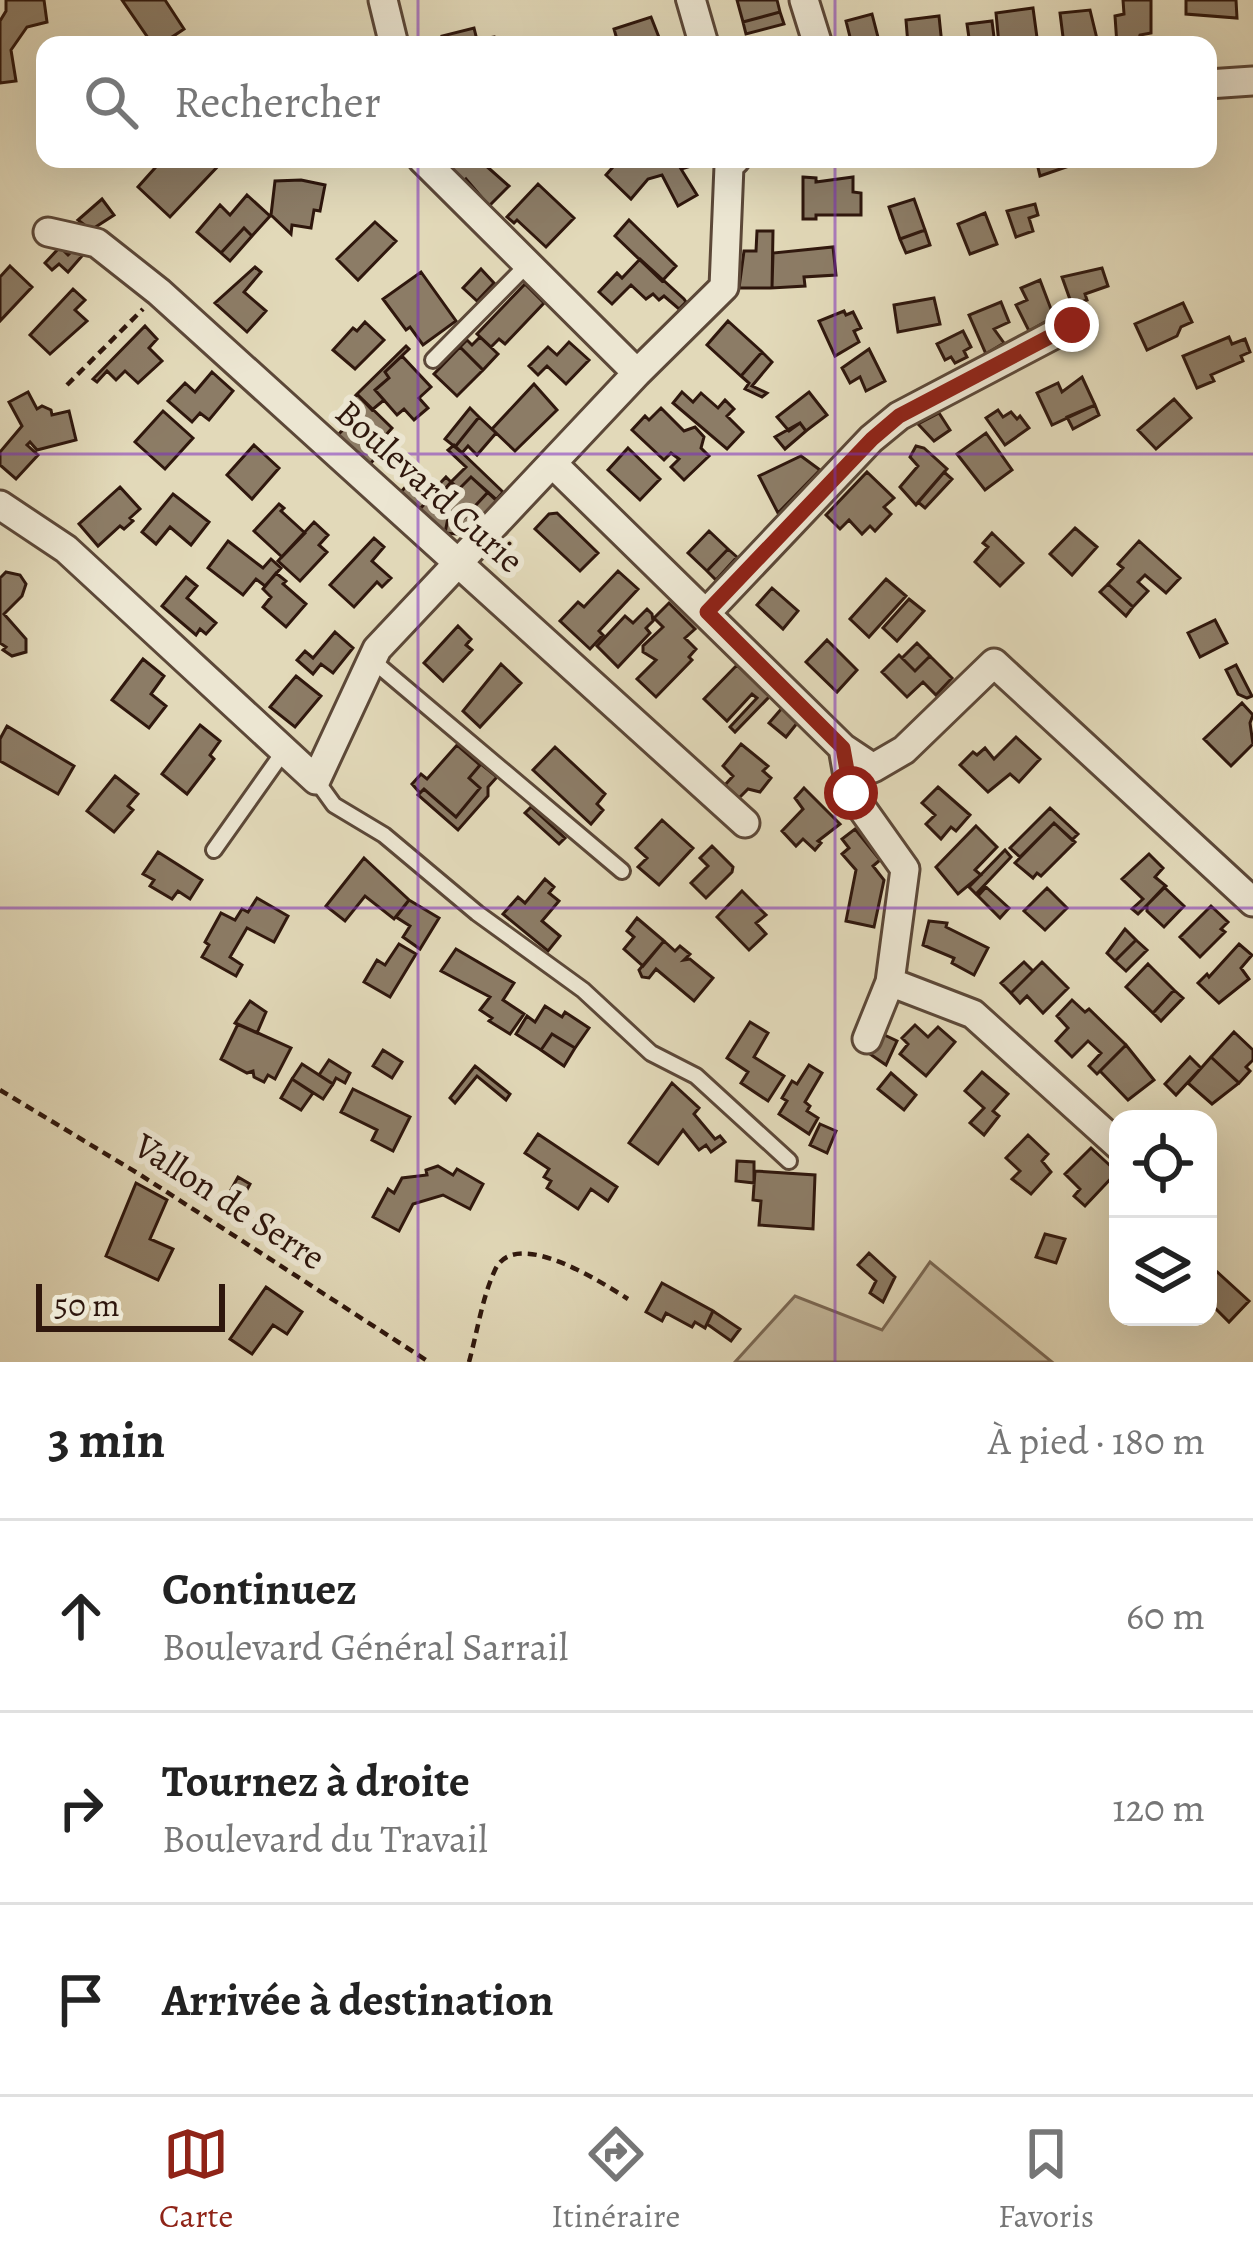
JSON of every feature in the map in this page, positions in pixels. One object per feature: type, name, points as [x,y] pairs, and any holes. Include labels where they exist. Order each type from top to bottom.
[{"type":"street","points":[[383,0],[392,36]]},
{"type":"street","points":[[804,0],[815,36]]},
{"type":"street","points":[[1217,83],[1253,81]]},
{"type":"street","points":[[431,168],[638,373]]},
{"type":"street","points":[[0,505],[66,549],[316,780],[375,655],[724,287],[731,168]]},
{"type":"street","name":"Boulevard Curie","points":[[49,232],[97,243],[159,292],[745,823]]},
{"type":"street","points":[[707,612],[899,416],[1072,325]]},
{"type":"street","points":[[553,464],[843,748],[873,768],[904,750],[994,663],[1253,902]]},
{"type":"street","points":[[843,748],[851,793],[905,869],[890,982],[867,1039]]},
{"type":"street","points":[[890,982],[973,1014],[1109,1137]]},
{"type":"lane","points":[[684,0],[694,36]]},
{"type":"lane","points":[[698,0],[708,36]]},
{"type":"lane","points":[[433,360],[527,265]]},
{"type":"lane","points":[[375,655],[622,871]]},
{"type":"lane","points":[[214,850],[284,751]]},
{"type":"lane","points":[[316,780],[334,805],[384,835],[477,913],[583,990],[652,1053],[696,1076],[789,1161]]},
{"type":"path","points":[[67,385],[159,292]]},
{"type":"path","name":"Vallon de Serre","points":[[0,1090],[429,1362]]},
{"type":"path","points":[[469,1362],[496,1268],[513,1253],[531,1251],[628,1299]]},
{"type":"shaded area","points":[[930,1262],[1052,1362],[735,1362],[795,1296],[882,1330]]},
{"type":"building","points":[[6,0],[44,0],[47,22],[27,27],[11,50],[16,81],[0,83],[0,21]]},
{"type":"building","points":[[122,0],[165,0],[184,29],[174,36],[147,36]]},
{"type":"building","points":[[737,0],[777,0],[780,12],[743,22]]},
{"type":"building","points":[[1123,0],[1151,0],[1151,33],[1116,36],[1115,16],[1124,14]]},
{"type":"building","points":[[1186,0],[1236,0],[1237,18],[1186,14]]},
{"type":"building","points":[[1033,8],[1037,36],[998,36],[996,13]]},
{"type":"building","points":[[1090,10],[1096,36],[1063,36],[1060,13]]},
{"type":"building","points":[[780,12],[784,24],[746,34],[743,22]]},
{"type":"building","points":[[872,14],[878,36],[850,36],[846,21]]},
{"type":"building","points":[[939,16],[941,36],[907,36],[906,20]]},
{"type":"building","points":[[651,17],[658,36],[616,36],[614,29]]},
{"type":"building","points":[[992,21],[994,36],[969,36],[967,24]]},
{"type":"building","points":[[474,28],[476,36],[442,36]]},
{"type":"building","points":[[155,168],[216,168],[170,217],[138,187]]},
{"type":"building","points":[[437,168],[489,168],[509,186],[489,206],[466,179],[457,189]]},
{"type":"building","points":[[612,168],[684,168],[697,195],[678,206],[662,175],[648,179],[631,199],[606,175]]},
{"type":"building","points":[[1038,168],[1063,168],[1040,176]]},
{"type":"building","points":[[803,177],[816,178],[816,182],[853,177],[853,192],[861,193],[861,215],[803,219]]},
{"type":"building","points":[[275,181],[325,185],[311,228],[292,225],[291,234],[271,215]]},
{"type":"building","points":[[538,184],[574,218],[546,247],[517,220],[514,223],[507,217]]},
{"type":"building","points":[[247,195],[270,216],[252,236],[244,228],[221,253],[197,232],[220,205],[230,215]]},
{"type":"building","points":[[102,199],[114,215],[91,230],[78,220]]},
{"type":"building","points":[[914,199],[925,230],[900,239],[889,207]]},
{"type":"building","points":[[1035,204],[1038,215],[1029,218],[1033,231],[1016,237],[1007,211]]},
{"type":"building","points":[[985,213],[997,244],[970,254],[958,224]]},
{"type":"building","points":[[629,220],[676,266],[662,281],[615,236]]},
{"type":"building","points":[[375,222],[396,241],[358,280],[337,259]]},
{"type":"building","points":[[244,228],[252,236],[230,261],[221,253]]},
{"type":"building","points":[[925,230],[930,245],[906,253],[900,239]]},
{"type":"building","points":[[757,231],[773,231],[772,288],[739,288],[744,251],[756,251]]},
{"type":"building","points":[[60,247],[68,255],[74,249],[82,256],[68,272],[59,264],[52,270],[45,263]]},
{"type":"building","points":[[833,247],[836,275],[804,277],[805,286],[772,288],[773,253]]},
{"type":"building","points":[[640,259],[684,299],[679,309],[664,296],[659,300],[653,294],[646,299],[631,285],[612,304],[599,292]]},
{"type":"building","points":[[10,266],[32,287],[0,321],[0,277]]},
{"type":"building","points":[[255,267],[261,272],[244,292],[266,311],[247,332],[215,303]]},
{"type":"building","points":[[1102,268],[1108,286],[1085,294],[1087,300],[1072,305],[1062,277]]},
{"type":"building","points":[[481,269],[494,283],[477,301],[463,288]]},
{"type":"building","points":[[421,272],[456,321],[423,345],[383,299]]},
{"type":"building","points":[[1040,280],[1054,317],[1029,331],[1016,305],[1027,300],[1021,288]]},
{"type":"building","points":[[525,284],[544,303],[505,344],[499,339],[491,347],[477,334]]},
{"type":"building","points":[[73,289],[85,300],[75,310],[87,321],[50,354],[30,335]]},
{"type":"building","points":[[934,298],[940,324],[898,332],[894,305]]},
{"type":"building","points":[[1001,302],[1009,322],[994,329],[1004,343],[986,354],[969,315]]},
{"type":"building","points":[[1183,303],[1192,322],[1181,327],[1177,336],[1147,350],[1135,324]]},
{"type":"building","points":[[844,311],[846,315],[853,312],[861,328],[854,331],[859,342],[835,356],[819,321]]},
{"type":"building","points":[[728,321],[762,352],[741,376],[707,345]]},
{"type":"building","points":[[365,322],[384,340],[355,369],[333,350]]},
{"type":"building","points":[[145,326],[157,339],[149,348],[162,361],[138,383],[125,371],[116,380],[107,371],[97,382],[93,379]]},
{"type":"building","points":[[963,331],[971,347],[964,351],[967,357],[955,363],[951,357],[945,360],[937,344]]},
{"type":"building","points":[[480,337],[498,354],[483,370],[460,347]]},
{"type":"building","points":[[1229,337],[1232,344],[1245,339],[1250,352],[1241,356],[1243,361],[1211,375],[1214,381],[1197,388],[1183,356]]},
{"type":"building","points":[[569,342],[589,360],[566,384],[547,366],[538,375],[529,366],[548,347],[557,355]]},
{"type":"building","points":[[406,346],[409,349],[385,372],[389,378],[375,390],[384,400],[372,410],[357,394]]},
{"type":"building","points":[[460,347],[483,370],[457,396],[434,374]]},
{"type":"building","points":[[869,349],[885,381],[866,391],[860,377],[850,383],[842,368]]},
{"type":"building","points":[[762,352],[772,362],[752,386],[767,393],[762,397],[745,389],[749,383],[741,376]]},
{"type":"building","points":[[402,356],[431,387],[419,398],[428,408],[414,420],[404,409],[397,415],[375,390]]},
{"type":"building","points":[[212,372],[233,391],[209,420],[200,413],[192,422],[168,401],[185,383],[195,392]]},
{"type":"building","points":[[1082,377],[1095,405],[1052,425],[1037,393],[1058,383],[1062,392]]},
{"type":"building","points":[[534,384],[557,410],[515,451],[492,429]]},
{"type":"building","points":[[28,392],[37,409],[42,406],[52,415],[69,411],[76,440],[37,450],[30,442],[27,445],[38,455],[16,479],[0,465],[0,452],[22,426],[9,402]]},
{"type":"building","points":[[682,392],[693,402],[701,393],[718,408],[725,400],[734,409],[727,416],[743,432],[727,449],[673,403]]},
{"type":"building","points":[[809,392],[827,415],[806,431],[800,423],[789,431],[777,417]]},
{"type":"building","points":[[357,394],[392,428],[378,444],[384,449],[370,464],[338,435],[351,421],[340,411]]},
{"type":"building","points":[[1174,399],[1191,418],[1156,449],[1138,430]]},
{"type":"building","points":[[1095,405],[1099,415],[1073,429],[1067,417]]},
{"type":"building","points":[[470,408],[479,417],[455,447],[445,439]]},
{"type":"building","points":[[661,408],[684,431],[695,427],[704,437],[701,448],[709,456],[684,480],[671,467],[679,459],[671,453],[664,460],[632,430]]},
{"type":"building","points":[[998,410],[1003,417],[1011,412],[1017,419],[1020,416],[1029,428],[1005,445],[986,418]]},
{"type":"building","points":[[163,411],[193,438],[165,469],[135,442]]},
{"type":"building","points":[[939,413],[950,430],[934,441],[918,424]]},
{"type":"building","points":[[479,417],[496,433],[477,455],[468,446],[462,453],[455,447]]},
{"type":"building","points":[[800,423],[806,431],[785,449],[775,437]]},
{"type":"building","points":[[986,433],[1012,470],[985,490],[957,454]]},
{"type":"building","points":[[254,445],[279,468],[252,499],[227,475]]},
{"type":"building","points":[[454,445],[503,492],[496,500],[471,477],[459,489],[451,482],[466,467],[448,450]]},
{"type":"building","points":[[916,446],[947,469],[916,505],[900,487],[918,466],[910,457]]},
{"type":"building","points":[[628,448],[660,479],[640,500],[608,470]]},
{"type":"building","points":[[801,456],[820,470],[778,513],[759,476]]},
{"type":"building","points":[[867,472],[894,498],[884,507],[891,514],[875,531],[870,526],[862,534],[849,520],[840,529],[826,515]]},
{"type":"building","points":[[944,472],[952,479],[925,508],[918,502]]},
{"type":"building","points":[[446,477],[451,482],[432,504],[428,500],[420,509],[401,492],[409,483],[427,497]]},
{"type":"building","points":[[471,477],[488,492],[464,518],[448,518],[445,533],[420,509],[428,500],[432,504],[451,482],[459,489]]},
{"type":"building","points":[[120,487],[140,509],[124,529],[120,526],[98,546],[79,524]]},
{"type":"building","points":[[488,492],[498,501],[466,535],[445,533],[448,518],[464,518]]},
{"type":"building","points":[[173,494],[209,522],[191,545],[170,527],[156,544],[142,532]]},
{"type":"building","points":[[279,504],[305,533],[282,557],[254,531]]},
{"type":"building","points":[[557,513],[598,553],[580,571],[535,529],[549,514]]},
{"type":"building","points":[[314,522],[328,535],[319,545],[327,552],[300,581],[278,561]]},
{"type":"building","points":[[1075,528],[1097,547],[1072,575],[1050,554]]},
{"type":"building","points":[[709,531],[728,549],[707,571],[688,553]]},
{"type":"building","points":[[992,533],[1023,563],[1000,586],[975,562],[988,547],[983,543]]},
{"type":"building","points":[[374,538],[384,547],[372,561],[391,578],[382,587],[377,582],[354,607],[330,585]]},
{"type":"building","points":[[228,541],[263,568],[271,559],[281,568],[265,586],[256,579],[243,595],[208,568]]},
{"type":"building","points":[[1139,541],[1180,578],[1166,593],[1145,575],[1138,582],[1148,591],[1133,607],[1108,584]]},
{"type":"building","points":[[728,549],[737,557],[716,580],[707,571]]},
{"type":"building","points":[[618,571],[638,589],[599,631],[603,635],[590,649],[560,621],[578,602],[584,607]]},
{"type":"building","points":[[6,572],[20,575],[26,584],[22,596],[4,614],[26,639],[26,652],[12,656],[0,643],[0,578]]},
{"type":"building","points":[[276,573],[306,604],[286,627],[263,607],[271,597],[263,589]]},
{"type":"building","points":[[186,577],[197,586],[187,598],[216,623],[206,634],[200,629],[196,635],[162,606]]},
{"type":"building","points":[[886,579],[906,596],[869,637],[850,619]]},
{"type":"building","points":[[1108,584],[1133,607],[1126,616],[1100,592]]},
{"type":"building","points":[[772,588],[798,611],[783,629],[757,605]]},
{"type":"building","points":[[909,599],[924,611],[897,641],[883,628]]},
{"type":"building","points":[[669,603],[695,629],[685,638],[696,649],[689,657],[692,660],[656,697],[637,679],[656,660],[643,652],[643,646],[663,627],[654,618]]},
{"type":"building","points":[[647,609],[653,621],[646,628],[650,633],[618,667],[597,646],[625,616],[633,623]]},
{"type":"building","points":[[1215,620],[1227,643],[1200,657],[1188,633]]},
{"type":"building","points":[[458,626],[471,639],[466,645],[472,650],[443,681],[424,663]]},
{"type":"building","points":[[335,632],[353,648],[333,673],[321,664],[313,674],[297,660],[305,651],[313,658]]},
{"type":"building","points":[[827,640],[857,670],[837,692],[806,662]]},
{"type":"building","points":[[917,643],[930,656],[915,671],[902,658]]},
{"type":"building","points":[[899,655],[915,671],[930,656],[952,678],[936,695],[923,682],[907,697],[882,672]]},
{"type":"building","points":[[143,659],[164,676],[151,694],[166,706],[149,728],[112,700]]},
{"type":"building","points":[[501,664],[521,683],[480,727],[463,711]]},
{"type":"building","points":[[737,665],[770,696],[735,732],[730,727],[757,698],[752,694],[727,721],[704,699]]},
{"type":"building","points":[[1236,665],[1252,696],[1238,694],[1226,670]]},
{"type":"building","points":[[296,676],[321,696],[295,727],[270,707]]},
{"type":"building","points":[[1242,703],[1253,715],[1253,744],[1231,766],[1204,739]]},
{"type":"building","points":[[783,707],[798,722],[786,737],[769,723]]},
{"type":"building","points":[[200,725],[220,741],[210,755],[214,759],[187,794],[162,774]]},
{"type":"building","points":[[7,726],[74,766],[58,794],[0,761],[0,739]]},
{"type":"building","points":[[1016,737],[1040,759],[1019,782],[1010,774],[988,792],[960,765],[985,748],[994,759]]},
{"type":"building","points":[[741,744],[768,766],[763,771],[771,778],[760,792],[748,789],[739,798],[725,785],[733,776],[723,766]]},
{"type":"building","points":[[457,745],[480,765],[469,778],[480,788],[456,817],[412,784],[421,774],[427,779]]},
{"type":"building","points":[[555,747],[605,794],[597,804],[603,810],[591,824],[533,770]]},
{"type":"building","points":[[481,764],[497,777],[488,787],[488,796],[458,830],[418,795],[424,789],[456,817],[480,788],[469,778]]},
{"type":"building","points":[[115,776],[138,794],[128,806],[133,810],[114,832],[87,811]]},
{"type":"building","points":[[938,787],[970,815],[941,839],[926,824],[935,815],[922,803]]},
{"type":"building","points":[[804,788],[840,824],[818,841],[815,850],[803,839],[796,846],[782,831],[803,809],[795,798]]},
{"type":"building","points":[[531,807],[565,838],[559,844],[525,813]]},
{"type":"building","points":[[1050,808],[1078,834],[1072,840],[1054,823],[1020,857],[1010,848]]},
{"type":"building","points":[[662,820],[693,848],[659,885],[638,867],[647,858],[636,848]]},
{"type":"building","points":[[1054,823],[1075,842],[1041,876],[1037,873],[1033,878],[1015,863]]},
{"type":"building","points":[[976,826],[997,847],[975,870],[981,875],[958,894],[936,867]]},
{"type":"building","points":[[855,829],[880,860],[873,866],[884,880],[874,927],[846,921],[856,870],[842,854],[849,848],[842,839]]},
{"type":"building","points":[[712,846],[733,867],[706,898],[691,883],[708,866],[700,858]]},
{"type":"building","points":[[1005,850],[1011,857],[976,894],[969,887]]},
{"type":"building","points":[[158,852],[202,880],[190,899],[178,891],[172,899],[150,886],[154,880],[143,874]]},
{"type":"building","points":[[1149,854],[1163,868],[1155,877],[1166,886],[1138,914],[1132,909],[1143,899],[1122,879]]},
{"type":"building","points":[[364,858],[409,900],[394,919],[365,896],[345,921],[326,906]]},
{"type":"building","points":[[545,879],[554,887],[549,893],[559,901],[542,921],[560,936],[548,951],[503,914],[518,897],[525,903]]},
{"type":"building","points":[[986,887],[1009,908],[1000,918],[978,896]]},
{"type":"building","points":[[1164,887],[1184,906],[1164,927],[1147,911],[1147,905]]},
{"type":"building","points":[[1047,888],[1067,908],[1045,930],[1024,911]]},
{"type":"building","points":[[742,891],[766,915],[756,923],[766,934],[749,950],[717,917]]},
{"type":"building","points":[[257,898],[288,916],[274,942],[247,928],[230,957],[242,965],[236,976],[202,957],[209,945],[205,942],[221,913],[235,920]]},
{"type":"building","points":[[409,900],[439,918],[420,949],[403,937],[410,926],[396,917]]},
{"type":"building","points":[[1211,906],[1228,922],[1221,929],[1225,932],[1200,957],[1180,937]]},
{"type":"building","points":[[637,918],[664,941],[643,966],[624,949],[634,937],[627,931]]},
{"type":"building","points":[[929,921],[947,923],[946,927],[988,948],[974,975],[952,963],[954,958],[923,945]]},
{"type":"building","points":[[1125,929],[1136,940],[1115,961],[1107,953]]},
{"type":"building","points":[[1136,940],[1147,950],[1126,971],[1115,961]]},
{"type":"building","points":[[664,941],[675,951],[680,946],[690,954],[684,960],[690,959],[713,978],[694,1001],[656,969],[649,978],[642,977],[639,970]]},
{"type":"building","points":[[399,944],[416,954],[390,997],[364,982],[377,960],[385,965]]},
{"type":"building","points":[[1239,944],[1252,955],[1241,968],[1249,979],[1219,1003],[1198,983]]},
{"type":"building","points":[[456,949],[514,983],[503,1000],[524,1014],[510,1034],[480,1010],[490,997],[441,971]]},
{"type":"building","points":[[1024,962],[1033,971],[1011,993],[1001,983]]},
{"type":"building","points":[[1042,962],[1068,988],[1043,1013],[1027,996],[1020,1003],[1011,993]]},
{"type":"building","points":[[1148,964],[1174,990],[1153,1013],[1126,987]]},
{"type":"building","points":[[1174,990],[1183,998],[1161,1021],[1153,1013]]},
{"type":"building","points":[[1072,1000],[1085,1012],[1089,1009],[1126,1045],[1097,1074],[1089,1066],[1101,1053],[1088,1041],[1072,1057],[1056,1041],[1068,1028],[1057,1016]]},
{"type":"building","points":[[250,1001],[266,1012],[257,1033],[235,1023]]},
{"type":"building","points":[[545,1006],[589,1028],[575,1048],[552,1034],[541,1050],[516,1034],[527,1016],[535,1022]]},
{"type":"building","points":[[750,1022],[768,1033],[754,1057],[784,1076],[768,1101],[741,1083],[748,1072],[727,1058]]},
{"type":"building","points":[[238,1024],[291,1048],[275,1079],[268,1075],[264,1082],[253,1071],[247,1073],[221,1059]]},
{"type":"building","points":[[915,1025],[928,1037],[938,1027],[955,1042],[926,1076],[900,1054],[908,1044],[902,1038]]},
{"type":"building","points":[[876,1031],[897,1041],[886,1065],[867,1052]]},
{"type":"building","points":[[1234,1032],[1253,1050],[1253,1060],[1246,1067],[1250,1071],[1239,1083],[1211,1057]]},
{"type":"building","points":[[552,1034],[575,1048],[564,1066],[541,1050]]},
{"type":"building","points":[[1126,1045],[1154,1080],[1128,1100],[1100,1071]]},
{"type":"building","points":[[383,1050],[402,1062],[392,1078],[373,1066]]},
{"type":"building","points":[[1190,1057],[1201,1068],[1176,1095],[1165,1084]]},
{"type":"building","points":[[1211,1057],[1239,1083],[1212,1104],[1188,1083]]},
{"type":"building","points":[[329,1060],[350,1073],[345,1083],[336,1078],[333,1084],[319,1075]]},
{"type":"building","points":[[302,1064],[333,1084],[323,1099],[292,1079]]},
{"type":"building","points":[[809,1065],[822,1073],[805,1102],[810,1106],[807,1111],[818,1118],[809,1134],[779,1114],[792,1081],[797,1084]]},
{"type":"building","points":[[475,1066],[510,1094],[506,1100],[477,1076],[455,1103],[450,1098]]},
{"type":"building","points":[[982,1072],[1008,1094],[993,1111],[999,1116],[984,1135],[970,1123],[984,1108],[965,1091]]},
{"type":"building","points":[[891,1073],[916,1095],[904,1110],[878,1089]]},
{"type":"building","points":[[292,1079],[313,1093],[301,1110],[281,1098]]},
{"type":"building","points":[[672,1083],[699,1108],[694,1114],[715,1139],[720,1136],[725,1142],[711,1152],[706,1145],[699,1150],[683,1130],[658,1164],[629,1143]]},
{"type":"building","points":[[353,1089],[410,1117],[393,1151],[372,1140],[377,1130],[341,1112]]},
{"type":"building","points":[[820,1124],[836,1131],[827,1153],[810,1145]]},
{"type":"building","points":[[538,1134],[617,1187],[608,1201],[591,1189],[578,1209],[547,1188],[551,1181],[544,1177],[549,1169],[525,1153]]},
{"type":"building","points":[[1028,1135],[1048,1154],[1042,1161],[1051,1172],[1031,1194],[1012,1179],[1020,1171],[1006,1158]]},
{"type":"building","points":[[1091,1148],[1109,1165],[1109,1180],[1085,1206],[1074,1196],[1080,1189],[1065,1174]]},
{"type":"building","points":[[737,1161],[754,1162],[754,1183],[736,1181]]},
{"type":"building","points":[[438,1166],[453,1175],[457,1169],[483,1184],[470,1209],[443,1195],[413,1204],[399,1231],[373,1217],[388,1189],[394,1193],[402,1178],[427,1175],[426,1170]]},
{"type":"building","points":[[755,1171],[815,1175],[813,1229],[759,1225],[761,1201],[753,1200]]},
{"type":"building","points":[[238,1177],[250,1184],[235,1212],[222,1206]]},
{"type":"building","points":[[136,1183],[167,1200],[150,1239],[173,1249],[158,1280],[106,1256]]},
{"type":"building","points":[[1045,1234],[1065,1239],[1056,1263],[1036,1257]]},
{"type":"building","points":[[869,1253],[895,1277],[883,1302],[870,1293],[876,1281],[858,1265]]},
{"type":"building","points":[[1217,1272],[1249,1301],[1229,1322],[1217,1310]]},
{"type":"building","points":[[662,1283],[713,1311],[705,1328],[695,1322],[692,1327],[666,1313],[662,1321],[646,1312]]},
{"type":"building","points":[[266,1287],[302,1312],[287,1334],[273,1325],[252,1354],[230,1339]]},
{"type":"building","points":[[713,1311],[740,1329],[731,1341],[707,1324]]},
{"type":"route","points":[[851,793],[843,748],[707,612],[899,416],[1072,325]]}]
